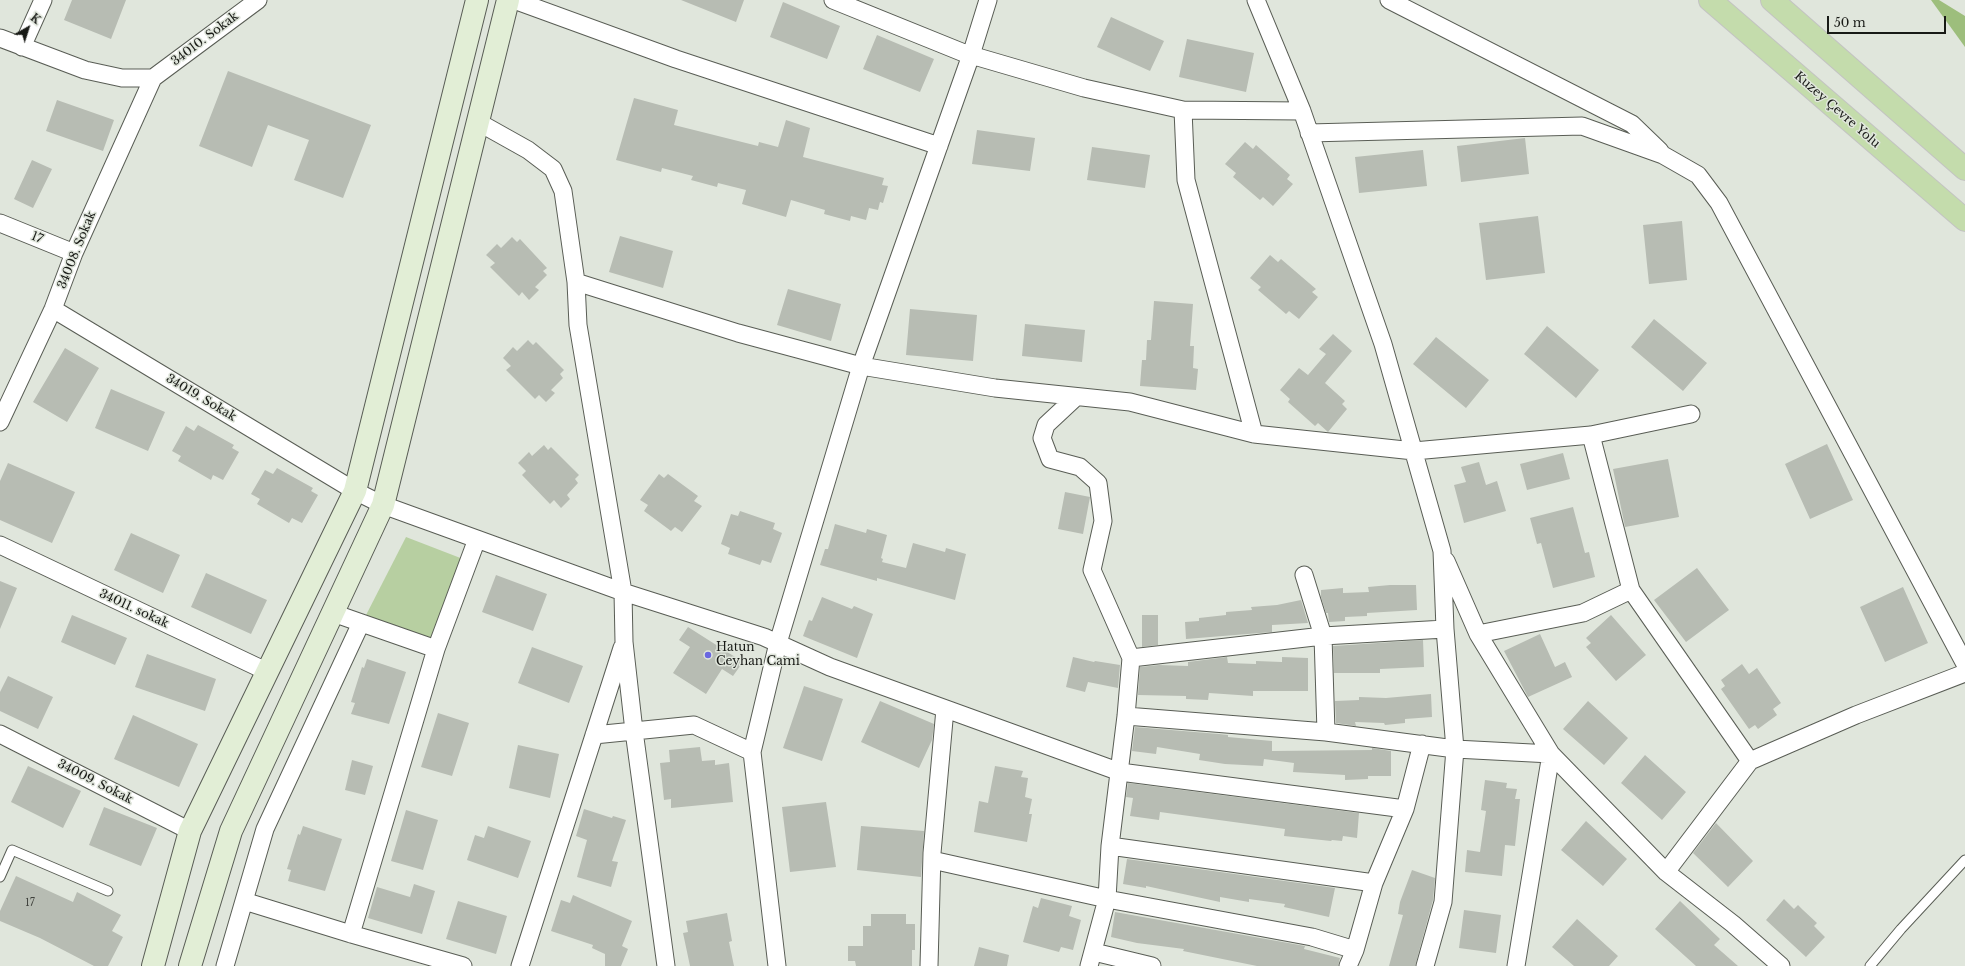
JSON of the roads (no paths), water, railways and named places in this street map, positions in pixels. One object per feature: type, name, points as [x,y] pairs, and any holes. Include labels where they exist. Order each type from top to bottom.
[{"type":"main road","name":"Kuzey Çevre Yolu","points":[[1710,0],[1965,220]]},
{"type":"main road","points":[[1772,0],[1965,169]]},
{"type":"street","points":[[22,47],[43,0]]},
{"type":"street","name":"34010. Sokak","points":[[153,78],[258,0]]},
{"type":"street","points":[[153,966],[190,830],[268,672],[352,489],[477,0]]},
{"type":"street","points":[[190,966],[231,831],[383,505],[508,0]]},
{"type":"street","points":[[514,0],[676,59],[939,146]]},
{"type":"street","points":[[833,0],[971,55],[1084,88],[1183,110],[1302,111]]},
{"type":"street","points":[[777,966],[752,752],[778,643],[861,366],[971,55],[988,0]]},
{"type":"street","points":[[1256,0],[1302,111],[1383,344],[1442,551],[1478,634],[1551,754],[1666,872],[1733,924],[1781,966]]},
{"type":"street","points":[[1389,0],[1632,124],[1663,155]]},
{"type":"street","points":[[0,38],[85,70],[122,78],[153,78]]},
{"type":"street","name":"34008. Sokak","points":[[0,422],[53,309],[74,253],[153,78]]},
{"type":"street","points":[[1183,110],[1186,180],[1254,434]]},
{"type":"street","points":[[478,122],[528,150],[553,169],[563,191],[576,282],[578,325],[623,592],[624,642],[634,731],[666,966]]},
{"type":"street","points":[[1309,133],[1582,126],[1663,155],[1698,175],[1719,202],[1965,664]]},
{"type":"street","name":"17","points":[[0,223],[74,253]]},
{"type":"street","points":[[576,282],[738,332],[861,366],[995,388],[1130,402],[1254,434],[1414,452],[1591,435],[1691,414]]},
{"type":"street","name":"34019. Sokak","points":[[53,309],[352,489],[383,505],[623,592],[764,637],[830,667],[1120,772],[1405,809]]},
{"type":"street","points":[[1076,397],[1046,425],[1042,438],[1050,459],[1080,467],[1098,483],[1103,521],[1092,570],[1131,658],[1120,772],[1110,846],[1107,899],[1092,959],[1152,966]]},
{"type":"street","points":[[1591,435],[1631,590],[1750,762]]},
{"type":"street","points":[[351,934],[436,649],[477,539]]},
{"type":"street","name":"34011. sokak","points":[[0,545],[268,672]]},
{"type":"street","points":[[1425,966],[1443,902],[1455,749],[1445,629],[1442,551]]},
{"type":"street","points":[[1304,576],[1323,636],[1326,732]]},
{"type":"street","points":[[1478,634],[1583,614],[1631,590]]},
{"type":"street","points":[[333,613],[436,649]]},
{"type":"street","points":[[225,966],[265,829],[361,623]]},
{"type":"street","points":[[1131,658],[1323,636],[1445,629]]},
{"type":"street","points":[[520,966],[624,642]]},
{"type":"street","points":[[1666,872],[1750,762],[1856,715],[1965,674]]},
{"type":"street","points":[[929,966],[932,860],[945,709]]},
{"type":"street","points":[[1126,716],[1326,732],[1455,749],[1551,754]]},
{"type":"street","points":[[594,735],[694,725],[752,752]]},
{"type":"street","name":"34009. Sokak","points":[[0,734],[190,830]]},
{"type":"street","points":[[1348,966],[1355,950],[1374,883],[1405,809],[1422,744]]},
{"type":"street","points":[[1519,965],[1551,754]]},
{"type":"street","points":[[1110,846],[1374,883]]},
{"type":"street","points":[[932,860],[1107,899],[1312,936],[1355,950]]},
{"type":"street","points":[[244,901],[463,966]]},
{"type":"lane","points":[[0,877],[12,850],[108,892]]},
{"type":"lane","points":[[1870,966],[1901,928],[1965,860]]},
{"type":"place","name":"Hatun Ceyhan Cami","points":[[708,655]]}]
